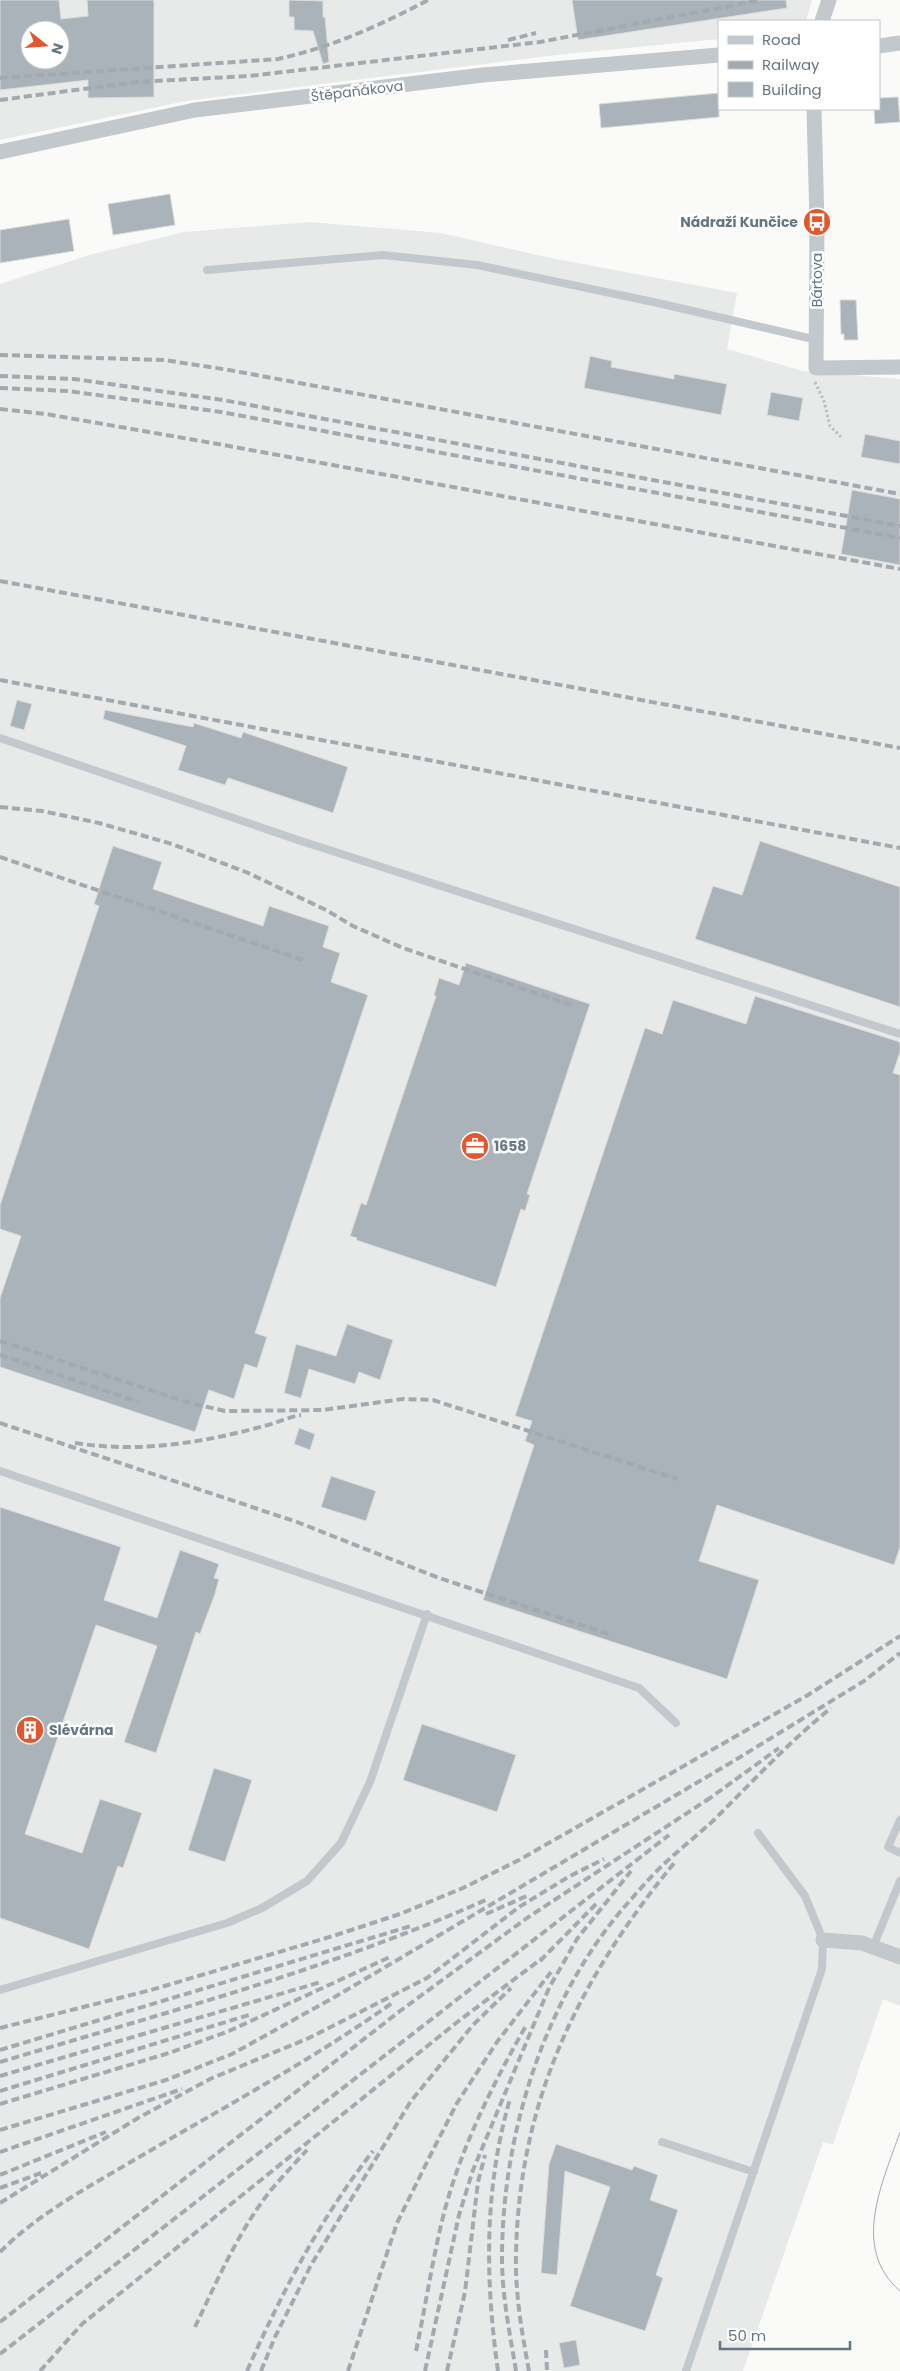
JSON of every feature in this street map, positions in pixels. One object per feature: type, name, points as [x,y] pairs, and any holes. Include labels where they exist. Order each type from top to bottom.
[{"type":"street","points":[[822,20],[829,0]]},
{"type":"street","points":[[880,46],[900,44]]},
{"type":"street","name":"Štěpaňákova","points":[[0,152],[195,110],[483,76],[718,55]]},
{"type":"street","name":"Bártova","points":[[814,110],[818,340],[816,368]]},
{"type":"street","points":[[816,368],[900,367]]},
{"type":"street","points":[[823,1940],[862,1944],[900,1957]]},
{"type":"lane","points":[[206,270],[383,255],[477,265],[658,303],[818,340]]},
{"type":"lane","points":[[0,738],[298,840],[900,1034]]},
{"type":"lane","points":[[0,1471],[427,1614],[639,1688],[676,1723]]},
{"type":"lane","points":[[0,1990],[227,1923],[262,1908],[307,1881],[341,1843],[370,1782],[427,1614]]},
{"type":"lane","points":[[900,1820],[888,1847],[900,1853]]},
{"type":"lane","points":[[686,2371],[822,1969],[823,1940],[805,1896],[758,1833]]},
{"type":"lane","points":[[873,1947],[900,1881]]},
{"type":"lane","points":[[662,2142],[754,2172]]},
{"type":"path","points":[[816,368],[811,372],[824,401],[830,426],[841,437]]},
{"type":"shaded area","points":[[0,0],[812,0],[806,20],[718,20],[718,39],[556,55],[186,101],[0,140]]},
{"type":"shaded area","points":[[309,222],[441,233],[551,258],[737,293],[727,349],[803,371],[900,379],[900,2006],[883,1999],[833,2145],[823,2142],[743,2371],[0,2371],[0,284],[89,255],[184,232]]},
{"type":"building","points":[[0,0],[59,0],[61,19],[88,16],[87,0],[154,0],[154,97],[88,98],[88,80],[0,90]]},
{"type":"building","points":[[289,0],[323,1],[323,17],[325,17],[329,62],[323,64],[313,31],[294,30],[294,17],[289,17]]},
{"type":"building","points":[[572,0],[786,0],[787,8],[578,40]]},
{"type":"building","points":[[718,93],[719,117],[601,128],[599,104]]},
{"type":"building","points":[[898,97],[900,122],[875,124],[874,110],[880,110],[880,98]]},
{"type":"building","points":[[170,194],[175,225],[113,235],[108,204]]},
{"type":"building","points":[[69,219],[74,251],[0,263],[0,230]]},
{"type":"building","points":[[840,300],[856,300],[858,340],[844,340],[844,334],[841,334]]},
{"type":"building","points":[[590,356],[612,361],[611,367],[674,379],[674,374],[727,384],[721,415],[584,388]]},
{"type":"building","points":[[771,392],[803,398],[799,421],[767,415]]},
{"type":"building","points":[[865,434],[900,441],[900,464],[861,457]]},
{"type":"building","points":[[852,490],[900,499],[900,565],[841,554]]},
{"type":"building","points":[[17,700],[32,704],[24,730],[10,726]]},
{"type":"building","points":[[105,710],[193,727],[194,723],[241,738],[243,732],[348,767],[333,813],[228,778],[225,785],[178,770],[186,746],[103,719]]},
{"type":"building","points":[[760,841],[900,887],[900,1007],[695,939],[713,886],[742,895]]},
{"type":"building","points":[[113,846],[162,862],[153,889],[263,926],[269,906],[329,926],[323,947],[340,953],[331,982],[368,995],[255,1333],[267,1337],[257,1368],[245,1364],[234,1399],[209,1390],[195,1432],[0,1367],[0,1298],[21,1236],[0,1229],[0,1205],[99,906],[94,904]]},
{"type":"building","points":[[466,963],[590,1004],[527,1194],[530,1195],[525,1211],[521,1209],[496,1287],[356,1240],[357,1238],[350,1236],[361,1203],[366,1205],[436,996],[434,995],[439,978],[459,985]]},
{"type":"building","points":[[755,996],[900,1042],[900,1052],[893,1073],[900,1075],[900,1547],[894,1565],[717,1505],[699,1561],[759,1580],[727,1679],[483,1600],[534,1445],[525,1441],[532,1421],[515,1416],[645,1028],[662,1034],[673,1000],[746,1024]]},
{"type":"building","points":[[347,1324],[393,1340],[380,1380],[359,1372],[355,1384],[309,1369],[301,1398],[284,1393],[296,1344],[336,1356]]},
{"type":"building","points":[[299,1428],[315,1434],[310,1450],[294,1444]]},
{"type":"building","points":[[331,1476],[376,1491],[366,1521],[321,1507]]},
{"type":"building","name":"Slévárna","points":[[0,1507],[121,1547],[104,1600],[157,1618],[180,1550],[219,1564],[214,1578],[219,1579],[215,1594],[200,1634],[196,1632],[156,1753],[124,1742],[157,1646],[96,1625],[25,1834],[82,1853],[100,1799],[142,1813],[123,1868],[118,1866],[89,1949],[0,1918]]},
{"type":"building","points":[[422,1724],[516,1755],[497,1812],[403,1780]]},
{"type":"building","points":[[214,1768],[252,1780],[225,1862],[188,1850]]},
{"type":"building","points":[[556,2144],[632,2170],[634,2166],[658,2175],[650,2200],[678,2210],[656,2275],[663,2278],[645,2331],[570,2306],[610,2187],[565,2171],[557,2275],[541,2273],[549,2164]]},
{"type":"building","points":[[576,2340],[580,2365],[564,2368],[559,2343]]},
{"type":"tram line","points":[[900,2132],[879,2193],[874,2235],[877,2255],[885,2274],[900,2291]]},
{"type":"railway","points":[[0,78],[278,59],[355,35],[428,0]]},
{"type":"railway","points":[[0,100],[136,82],[249,76],[540,42],[761,0]]},
{"type":"railway","points":[[508,40],[536,33]]},
{"type":"railway","points":[[0,355],[164,360],[229,370],[900,494]]},
{"type":"railway","points":[[0,376],[74,379],[223,400],[900,526]]},
{"type":"railway","points":[[0,388],[68,391],[221,412],[900,538]]},
{"type":"railway","points":[[0,409],[46,414],[218,444],[900,569]]},
{"type":"railway","points":[[0,581],[900,748]]},
{"type":"railway","points":[[0,680],[900,848]]},
{"type":"railway","points":[[0,807],[42,811],[99,823],[172,844],[246,872],[326,910],[353,926],[403,948],[574,1006]]},
{"type":"railway","points":[[0,857],[303,960]]},
{"type":"railway","points":[[0,1341],[190,1403],[225,1411],[323,1410],[403,1399],[433,1400],[677,1479]]},
{"type":"railway","points":[[0,1355],[139,1402]]},
{"type":"railway","points":[[75,1443],[123,1447],[170,1445],[241,1432],[301,1415]]},
{"type":"railway","points":[[0,1423],[297,1522],[439,1578],[612,1635]]},
{"type":"railway","points":[[0,2028],[151,1990],[333,1936],[400,1914],[463,1888],[519,1860],[808,1695],[900,1636]]},
{"type":"railway","points":[[0,2130],[166,2080],[232,2054],[333,1998],[737,1759],[864,1681],[900,1653]]},
{"type":"railway","points":[[516,2371],[503,2286],[504,2213],[509,2167],[519,2121],[532,2075],[548,2031],[569,1989],[593,1949],[636,1893],[665,1863],[715,1819],[786,1748],[831,1708]]},
{"type":"railway","points":[[706,1801],[779,1748]]},
{"type":"railway","points":[[0,2322],[400,2011],[527,1918],[710,1798]]},
{"type":"railway","points":[[0,2354],[669,1835]]},
{"type":"railway","points":[[0,2203],[138,2118],[210,2079],[309,2038],[427,1978],[519,1907],[570,1876],[604,1859]]},
{"type":"railway","points":[[529,2371],[518,2299],[516,2254],[520,2198],[529,2144],[542,2093],[561,2044],[583,1997],[610,1951],[641,1906],[675,1862]]},
{"type":"railway","points":[[425,2371],[459,2215],[473,2170],[549,1988],[577,1939],[631,1871]]},
{"type":"railway","points":[[486,1914],[529,1895]]},
{"type":"railway","points":[[0,2062],[308,1968],[369,1947],[488,1899]]},
{"type":"railway","points":[[540,1961],[596,1904]]},
{"type":"railway","points":[[0,2050],[411,1926]]},
{"type":"railway","points":[[0,2104],[169,2053],[229,2031],[392,1956]]},
{"type":"railway","points":[[40,2371],[82,2324],[456,2023],[544,1957]]},
{"type":"railway","points":[[348,2371],[397,2223],[429,2158],[457,2103],[497,2042],[551,1972]]},
{"type":"railway","points":[[0,2076],[321,1982]]},
{"type":"railway","points":[[261,2371],[275,2337],[311,2265],[411,2101],[473,2025],[511,1988]]},
{"type":"railway","points":[[0,2252],[32,2224],[67,2200],[300,2063],[392,2003]]},
{"type":"railway","points":[[0,2091],[249,2015]]},
{"type":"railway","points":[[416,2351],[437,2244],[452,2184],[480,2114],[527,2024]]},
{"type":"railway","points":[[0,2152],[182,2089]]},
{"type":"railway","points":[[498,2371],[491,2303],[489,2234],[495,2166],[510,2099]]},
{"type":"railway","points":[[0,2175],[106,2132]]},
{"type":"railway","points":[[195,2327],[229,2256],[259,2205],[307,2150]]},
{"type":"railway","points":[[247,2371],[303,2257],[336,2203],[373,2151]]},
{"type":"railway","points":[[447,2371],[465,2292],[478,2182],[485,2155]]},
{"type":"railway","points":[[0,2188],[41,2173]]},
{"type":"railway","points":[[546,2350],[547,2371]]},
{"type":"place","name":"Nádraží Kunčice","points":[[817,222]]},
{"type":"place","name":"1658","points":[[475,1146]]},
{"type":"place","name":"Slévárna","points":[[30,1730]]}]
